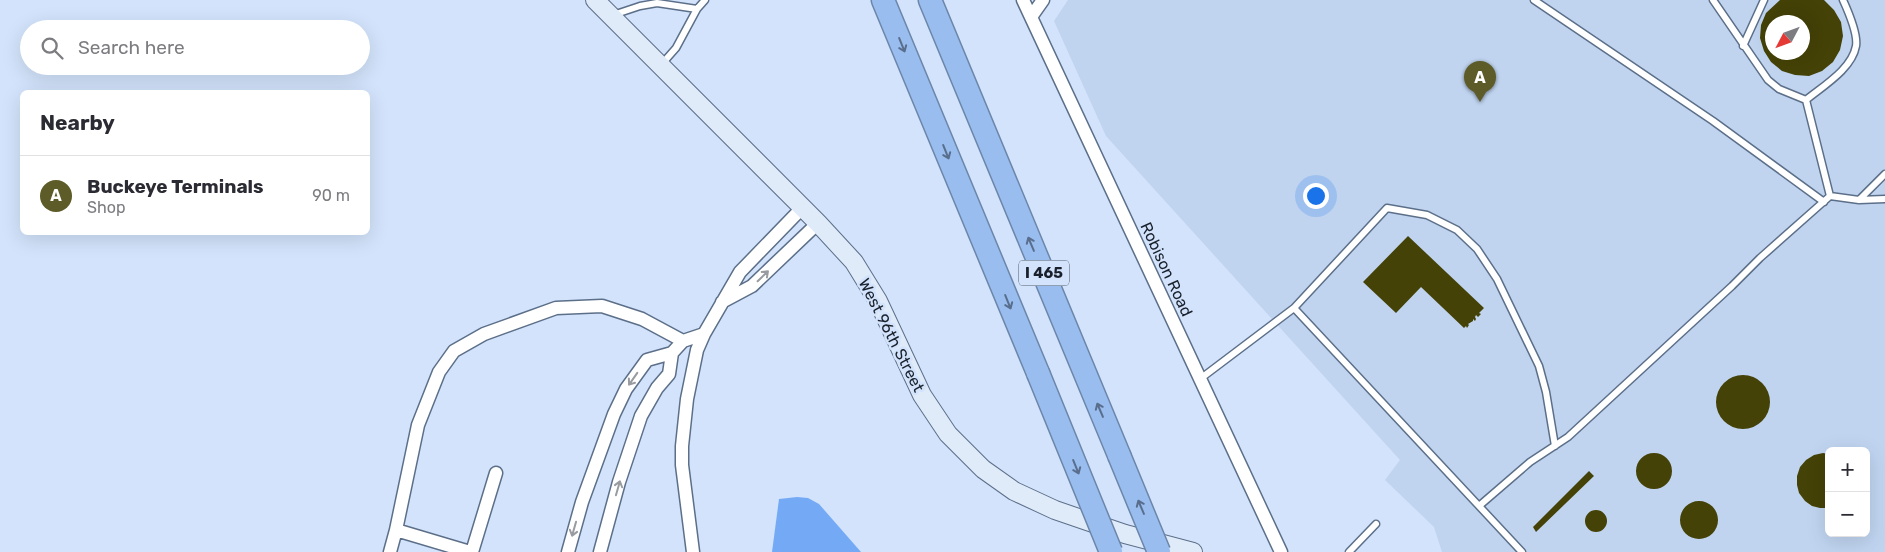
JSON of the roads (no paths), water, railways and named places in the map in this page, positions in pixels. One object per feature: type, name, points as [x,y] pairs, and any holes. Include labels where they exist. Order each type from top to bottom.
[{"type":"highway","name":"I 465","points":[[883,0],[1111,552]]},
{"type":"highway","name":"I 465","points":[[930,0],[1159,552]]},
{"type":"street","name":"West 96th Street","points":[[595,0],[818,222],[854,262],[878,301],[922,396],[948,434],[983,468],[1014,491],[1055,510],[1125,534],[1193,552]]},
{"type":"street","name":"Robison Road","points":[[1023,0],[1281,552]]},
{"type":"street","points":[[1031,17],[1043,0]]},
{"type":"street","points":[[693,552],[682,465],[683,437],[691,374],[697,350],[704,334],[740,272],[803,208]]},
{"type":"street","points":[[722,302],[752,286],[818,222]]},
{"type":"street","points":[[390,552],[418,425],[439,372],[454,351],[484,334],[556,308],[602,306],[642,320],[683,341]]},
{"type":"street","points":[[568,552],[585,493],[614,414],[626,389],[647,360],[672,353],[683,341],[704,334]]},
{"type":"street","points":[[600,552],[619,482],[641,416],[657,388],[669,374],[672,353]]},
{"type":"street","points":[[396,530],[471,552],[496,474]]},
{"type":"lane","points":[[660,65],[676,48],[697,9],[705,0]]},
{"type":"lane","points":[[1534,0],[1713,121],[1824,202]]},
{"type":"lane","points":[[1712,0],[1768,80],[1779,89],[1806,100]]},
{"type":"lane","points":[[1743,46],[1764,0]]},
{"type":"lane","points":[[1806,100],[1846,68],[1856,45],[1852,20],[1843,0]]},
{"type":"lane","points":[[611,16],[640,6],[657,3],[697,9]]},
{"type":"lane","points":[[1806,100],[1830,196]]},
{"type":"lane","points":[[1859,200],[1885,174]]},
{"type":"lane","points":[[1479,506],[1530,462],[1568,436],[1760,258],[1830,196]]},
{"type":"lane","points":[[1830,196],[1859,200],[1885,199]]},
{"type":"lane","points":[[1200,379],[1294,308],[1387,208],[1427,215],[1456,230],[1477,249],[1497,279],[1539,366],[1546,392],[1555,446]]},
{"type":"lane","points":[[1294,308],[1522,552]]},
{"type":"lane","points":[[1349,552],[1376,524]]},
{"type":"water","points":[[808,498],[819,504],[861,552],[772,552],[779,499]]},
{"type":"place","name":"Buckeye Terminals","points":[[1480,102]]}]
